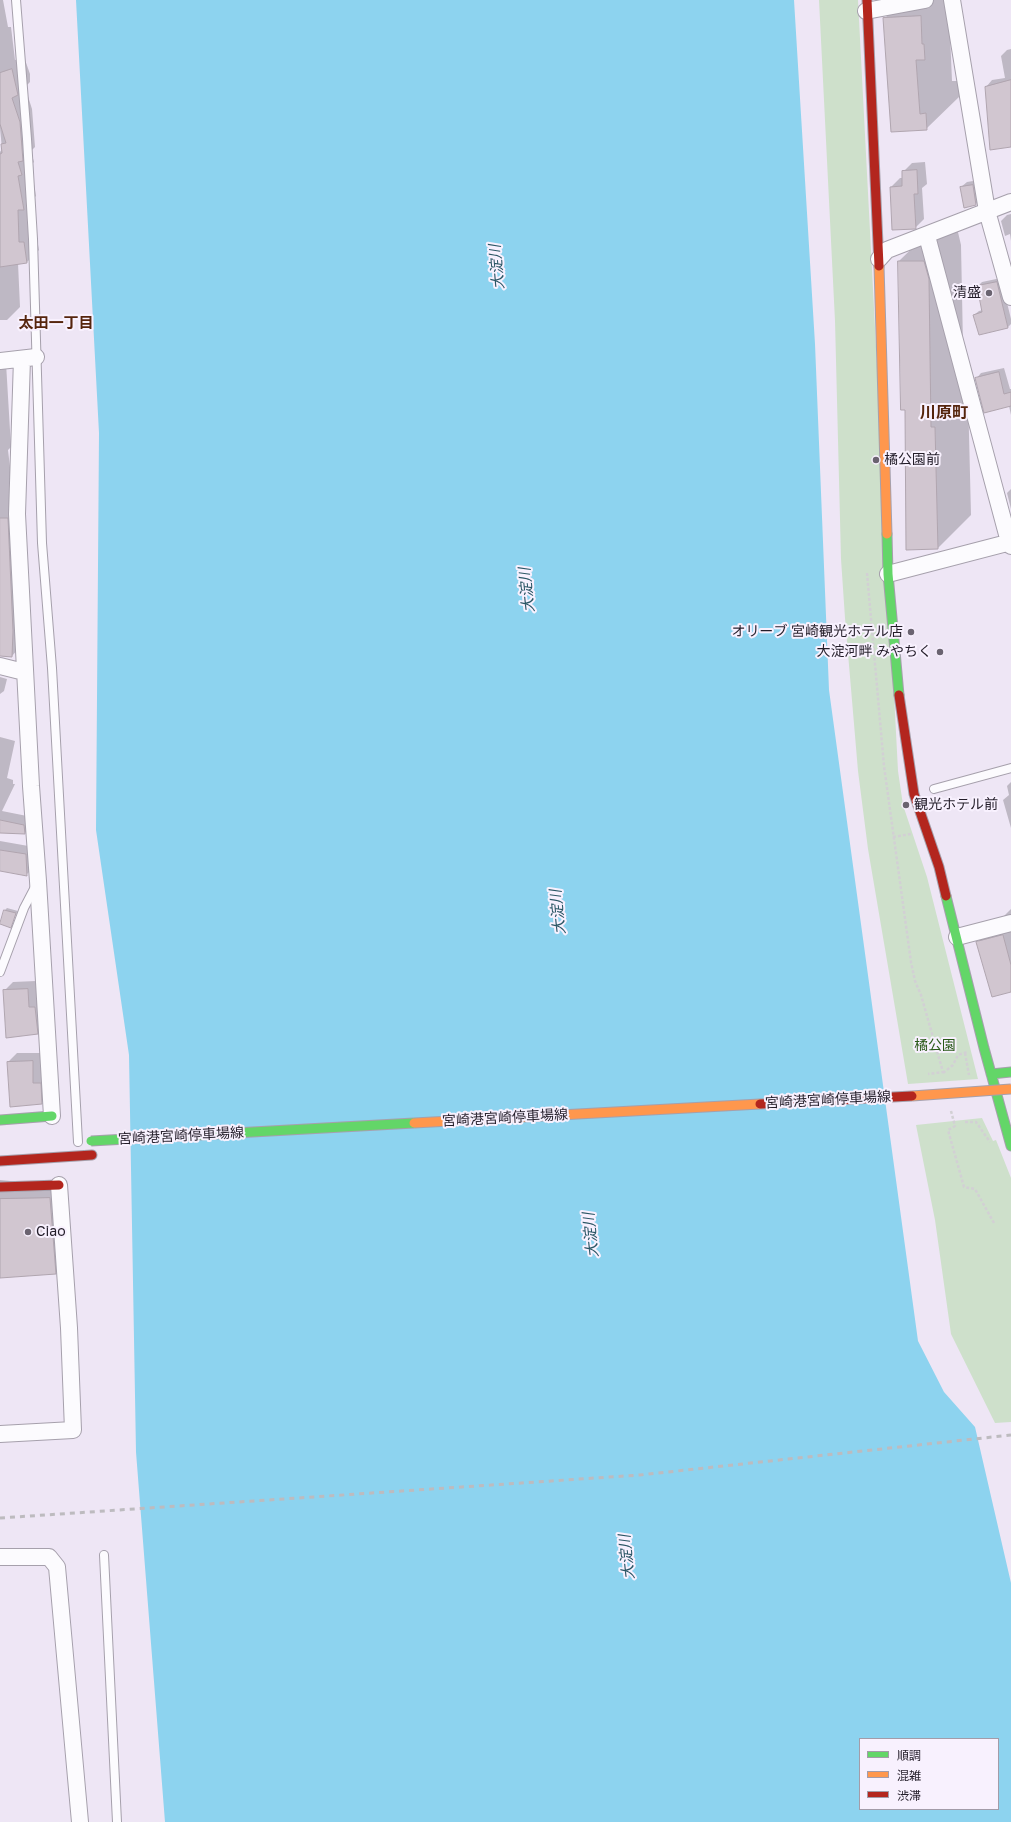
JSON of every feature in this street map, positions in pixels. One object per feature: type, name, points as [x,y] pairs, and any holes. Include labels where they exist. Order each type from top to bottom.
[{"type":"street","points":[[925,0],[866,5],[879,259],[888,574],[900,709],[914,794],[939,867],[991,1074],[1008,1119],[1011,1146]]},
{"type":"street","points":[[952,0],[987,211],[1011,297]]},
{"type":"street","points":[[879,259],[888,250],[1011,202]]},
{"type":"street","points":[[888,574],[1010,543],[927,236]]},
{"type":"street","points":[[0,361],[29,358],[17,514],[24,672],[52,1116],[0,1120]]},
{"type":"street","points":[[0,666],[24,672]]},
{"type":"street","points":[[957,937],[1011,923]]},
{"type":"street","points":[[991,1074],[1011,1072]]},
{"type":"street","name":"宮崎港宮崎停車場線","points":[[74,1142],[1011,1089]]},
{"type":"street","points":[[989,1104],[1011,1102]]},
{"type":"street","points":[[0,1161],[96,1155]]},
{"type":"street","points":[[0,1187],[59,1185],[69,1328],[73,1430],[0,1434]]},
{"type":"street","points":[[0,1557],[49,1557],[57,1566],[80,1822]]},
{"type":"lane","points":[[16,0],[28,139],[33,239],[29,358],[53,676],[74,1142]]},
{"type":"lane","points":[[934,789],[1011,768]]},
{"type":"lane","points":[[0,972],[24,908],[38,881]]},
{"type":"lane","points":[[104,1555],[117,1822]]},
{"type":"path","points":[[867,573],[884,766],[914,981],[921,995],[943,1072],[928,1074]]},
{"type":"path","points":[[893,837],[915,833]]},
{"type":"path","points":[[965,1052],[970,1079]]},
{"type":"path","points":[[965,1122],[976,1122],[990,1142]]},
{"type":"path","points":[[955,1126],[948,1130],[964,1187],[975,1189],[994,1223]]},
{"type":"green space","name":"橘公園","points":[[819,0],[858,0],[898,771],[903,805],[927,877],[978,1079],[908,1084],[868,849],[858,771],[841,559],[835,321]]},
{"type":"green space","points":[[982,1118],[993,1141],[996,1140],[1011,1178],[1011,1422],[995,1423],[951,1334],[935,1220],[916,1125]]},
{"type":"water","name":"大淀川","points":[[76,0],[794,0],[815,344],[829,690],[918,1341],[944,1392],[975,1427],[1011,1583],[1011,1822],[165,1822],[136,1452],[129,1055],[96,830],[99,433]]},
{"type":"building","points":[[921,16],[922,44],[924,44],[925,60],[916,60],[920,114],[926,113],[927,130],[891,132],[883,18]]},
{"type":"building","points":[[12,69],[18,95],[12,98],[20,122],[23,161],[18,162],[22,175],[18,176],[24,210],[18,210],[19,242],[24,242],[27,263],[0,267],[0,154],[2,153],[1,144],[6,143],[0,124],[0,73]]},
{"type":"building","points":[[1011,80],[1011,147],[990,150],[985,87]]},
{"type":"building","points":[[917,170],[918,194],[914,194],[916,229],[892,230],[890,187],[902,186],[902,171]]},
{"type":"building","points":[[973,185],[976,205],[964,208],[960,187]]},
{"type":"building","points":[[898,261],[924,261],[929,279],[931,427],[935,427],[938,549],[906,550],[905,410],[901,410]]},
{"type":"building","points":[[997,282],[1008,328],[979,335],[973,315],[982,312],[977,286]]},
{"type":"building","points":[[999,372],[1004,394],[1011,392],[1011,406],[984,413],[975,378]]},
{"type":"building","points":[[0,518],[8,518],[13,631],[12,657],[0,656]]},
{"type":"building","points":[[0,820],[24,825],[25,834],[0,833]]},
{"type":"building","points":[[0,850],[26,854],[27,876],[0,871]]},
{"type":"building","points":[[4,910],[16,913],[11,928],[0,924]]},
{"type":"building","points":[[1003,935],[1011,965],[1011,992],[992,997],[976,942]]},
{"type":"building","points":[[28,989],[29,1007],[35,1007],[38,1034],[6,1038],[3,990]]},
{"type":"building","points":[[33,1061],[33,1083],[41,1083],[42,1104],[10,1107],[7,1062]]},
{"type":"building","name":"Ciao","points":[[50,1198],[56,1274],[0,1278],[0,1199]]},
{"type":"railway","points":[[0,1518],[640,1475],[1011,1435]]},
{"type":"traffic: fast","points":[[887,534],[888,574],[899,695]]},
{"type":"traffic: fast","points":[[946,896],[984,1048],[1011,1146]]},
{"type":"traffic: fast","points":[[991,1074],[1011,1072]]},
{"type":"traffic: fast","points":[[0,1120],[52,1116]]},
{"type":"traffic: fast","points":[[91,1141],[414,1123]]},
{"type":"traffic: slow","points":[[879,266],[887,534]]},
{"type":"traffic: slow","points":[[912,1096],[1011,1089]]},
{"type":"traffic: slow","points":[[414,1123],[760,1104]]},
{"type":"traffic: jam","points":[[867,0],[879,266]]},
{"type":"traffic: jam","points":[[899,695],[914,794],[939,867],[946,896]]},
{"type":"traffic: jam","points":[[760,1104],[912,1096]]},
{"type":"traffic: jam","points":[[0,1161],[92,1155]]},
{"type":"traffic: jam","points":[[0,1187],[59,1185]]},
{"type":"place","name":"清盛","points":[[989,293]]},
{"type":"place","name":"橘公園前","points":[[876,460]]},
{"type":"place","name":"オリーブ 宮崎観光ホテル店","points":[[911,632]]},
{"type":"place","name":"大淀河畔 みやちく","points":[[940,652]]},
{"type":"place","name":"観光ホテル前","points":[[906,805]]},
{"type":"place","name":"Ciao","points":[[28,1232]]},
{"type":"district","name":"太田一丁目","points":[[56,323]]},
{"type":"district","name":"川原町","points":[[944,413]]}]
